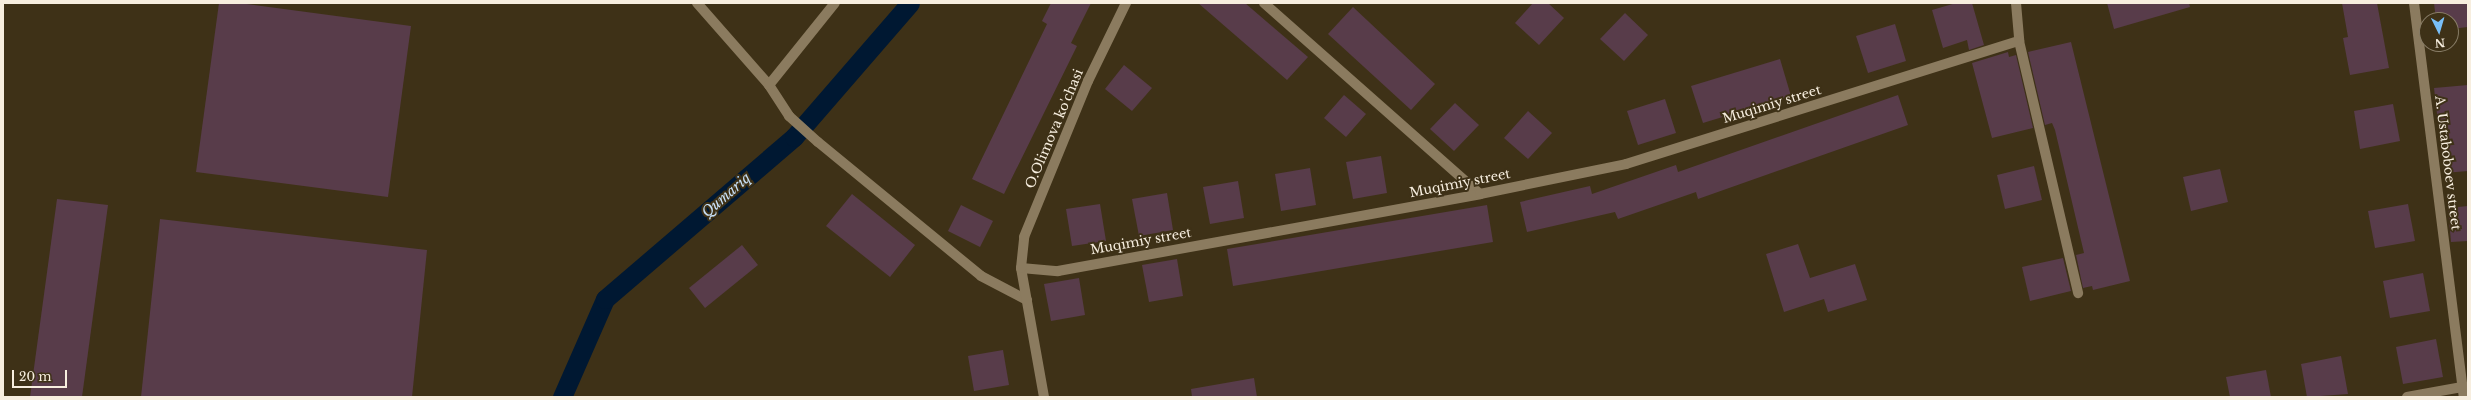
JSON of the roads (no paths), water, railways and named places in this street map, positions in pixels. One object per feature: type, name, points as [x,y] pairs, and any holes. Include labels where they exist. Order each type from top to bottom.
[{"type":"street","points":[[697,3],[769,85],[789,116],[818,142],[981,276],[1027,300]]},
{"type":"street","points":[[769,85],[835,3]]},
{"type":"street","name":"O.Olimova ko'chasi","points":[[1021,268],[1024,237],[1088,81],[1126,3]]},
{"type":"street","points":[[1264,3],[1480,194]]},
{"type":"street","points":[[2016,3],[2019,41],[2078,293]]},
{"type":"street","name":"A. Ustaboboev street","points":[[2414,3],[2464,397]]},
{"type":"street","name":"Muqimiy street","points":[[1021,268],[1058,271],[1480,194],[1626,164],[2019,41]]},
{"type":"street","points":[[1021,268],[1044,397]]},
{"type":"street","points":[[2407,397],[2462,387]]},
{"type":"waterway","name":"Qumariq","points":[[562,397],[605,299],[794,137],[910,3]]}]
